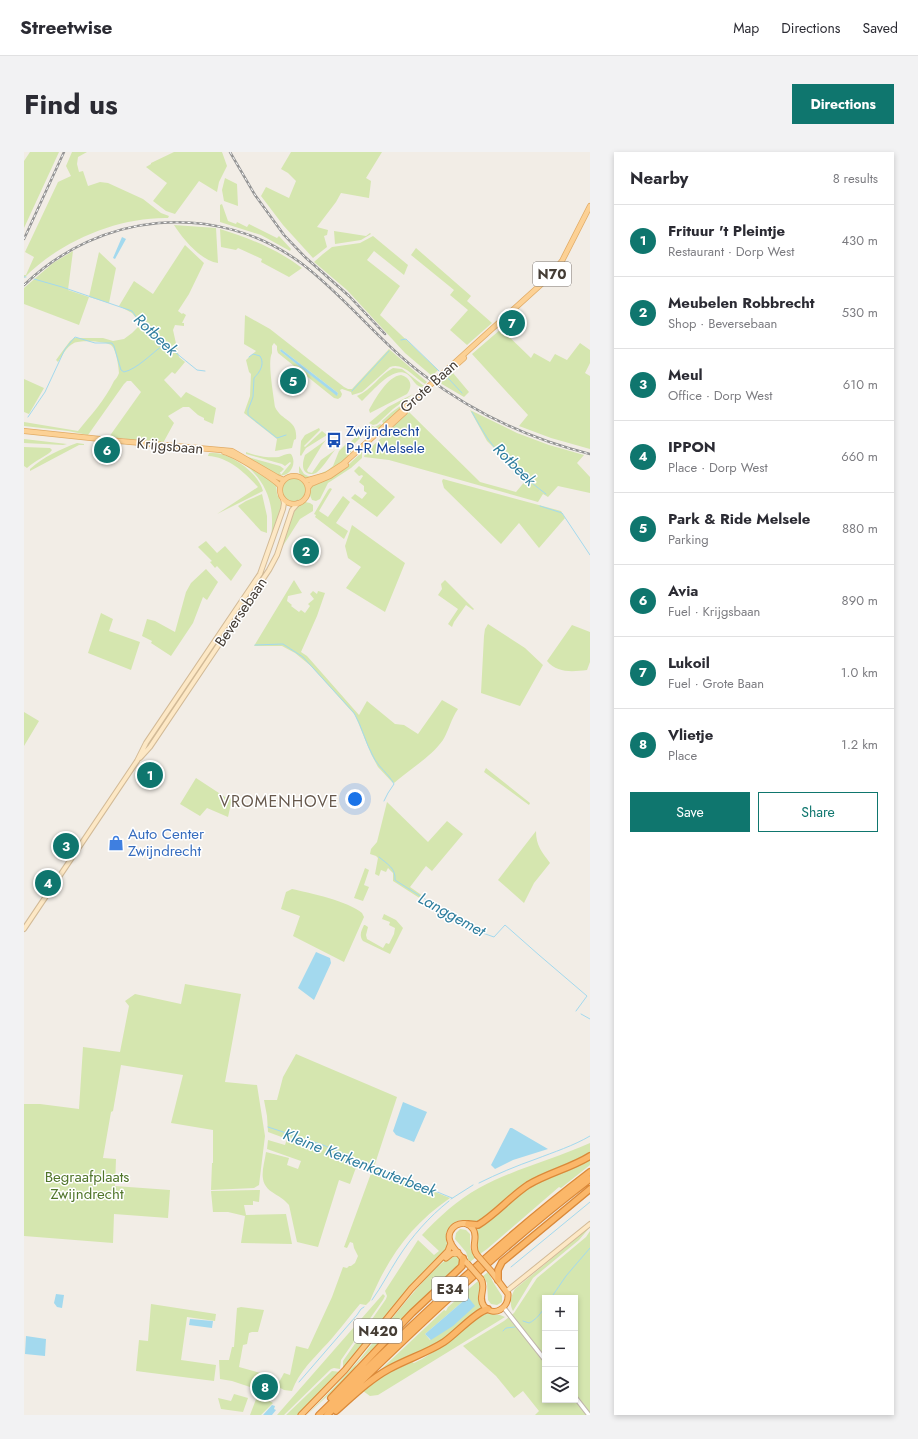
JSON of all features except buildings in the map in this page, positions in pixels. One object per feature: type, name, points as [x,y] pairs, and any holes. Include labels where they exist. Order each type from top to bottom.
[{"type":"highway","points":[[468,1224],[478,1226],[528,1185],[570,1167],[590,1156]]},
{"type":"highway","name":"E34","points":[[319,1415],[447,1292],[524,1225],[590,1172]]},
{"type":"highway","name":"E34","points":[[327,1415],[456,1291],[522,1233],[590,1179]]},
{"type":"highway","points":[[498,1280],[498,1270],[502,1262],[590,1189]]},
{"type":"highway","name":"N420","points":[[301,1415],[355,1358],[411,1289],[448,1251],[451,1243],[449,1237],[452,1229],[459,1224],[468,1224]]},
{"type":"highway","points":[[331,1415],[378,1376],[434,1348],[457,1332],[481,1311],[488,1309],[497,1311],[504,1308],[508,1302],[507,1291],[476,1255],[473,1247],[475,1234],[468,1224]]},
{"type":"highway","points":[[451,1243],[481,1280],[484,1286],[482,1302],[488,1309]]},
{"type":"highway","name":"N420","points":[[305,1415],[356,1362],[424,1278],[451,1254],[458,1252]]},
{"type":"highway","points":[[314,1415],[412,1313],[462,1266],[463,1258]]},
{"type":"main road","name":"Grote Baan","points":[[372,440],[455,366],[470,350],[556,270],[590,206]]},
{"type":"main road","name":"Krijgsbaan","points":[[24,431],[235,452],[284,480]]},
{"type":"main road","name":"N70","points":[[305,481],[326,475],[343,464],[372,440]]},
{"type":"main road","name":"N70","points":[[308,488],[313,483],[338,471],[372,440]]},
{"type":"main road","name":"Krijgsbaan","points":[[221,450],[232,454],[280,486]]},
{"type":"main road","points":[[289,476],[302,478],[305,481],[308,488],[306,498],[298,503],[290,504],[280,495],[280,486],[289,476]]},
{"type":"main road","name":"Beversebaan","points":[[169,713],[260,574],[283,508],[283,499]]},
{"type":"main road","name":"Beversebaan","points":[[169,713],[269,570],[277,555],[292,510],[298,503]]},
{"type":"main road","points":[[24,929],[137,761],[150,746],[169,713]]},
{"type":"main road","points":[[507,1291],[590,1224]]},
{"type":"street","points":[[504,1308],[542,1356]]},
{"type":"street","points":[[578,1401],[589,1415]]},
{"type":"green space","points":[[30,152],[59,152],[24,228],[24,161]]},
{"type":"green space","points":[[72,152],[87,152],[78,157],[77,164],[79,172],[83,171],[88,186],[100,182],[108,183],[143,199],[161,213],[169,216],[168,218],[129,222],[110,227],[72,242],[38,265],[24,278],[24,275],[26,275],[34,257],[25,252],[58,182],[71,176],[66,166]]},
{"type":"green space","points":[[174,152],[222,152],[227,166],[219,182],[217,192],[199,181],[175,214],[166,211],[153,201],[167,183],[146,167]]},
{"type":"green space","points":[[291,152],[382,152],[366,178],[371,181],[369,198],[341,193],[317,227],[328,230],[327,235],[324,236],[327,247],[313,258],[283,225],[261,196],[266,187],[289,198],[296,181],[288,173],[281,169]]},
{"type":"green space","points":[[225,178],[237,184],[238,206],[224,201],[222,190]]},
{"type":"green space","points":[[222,204],[228,221],[236,224],[237,222],[247,227],[249,224],[277,238],[279,236],[291,249],[290,251],[261,235],[220,222],[220,205]]},
{"type":"green space","points":[[174,225],[216,228],[218,263],[199,254],[187,243]]},
{"type":"green space","points":[[220,229],[242,236],[262,245],[283,255],[302,268],[289,277],[261,262],[262,259],[238,248],[236,250],[221,247]]},
{"type":"green space","points":[[334,231],[366,236],[370,233],[371,234],[361,240],[335,244]]},
{"type":"green space","points":[[373,236],[408,265],[404,275],[374,251],[367,260],[400,286],[380,315],[438,370],[432,376],[405,353],[347,290],[314,262],[332,247],[360,243]]},
{"type":"green space","points":[[185,245],[204,263],[189,294],[178,311],[186,315],[182,323],[184,323],[184,326],[175,325],[173,330],[179,357],[185,362],[175,374],[172,372],[164,380],[181,398],[186,392],[216,408],[213,424],[204,420],[204,418],[189,407],[183,407],[168,416],[174,423],[163,443],[109,437],[141,392],[131,381],[127,381],[88,435],[24,426],[24,422],[78,431],[102,401],[119,373],[116,355],[112,346],[109,344],[100,342],[77,342],[71,345],[64,352],[58,362],[56,360],[74,338],[103,338],[113,341],[124,339],[132,333],[141,324],[132,313],[119,306],[134,281],[153,294]]},
{"type":"green space","points":[[416,248],[471,296],[467,301],[492,323],[467,345],[450,330],[468,310],[450,295],[454,290],[411,255]]},
{"type":"green space","points":[[73,251],[68,290],[89,297],[79,325],[24,304],[24,288],[53,263]]},
{"type":"green space","points":[[99,252],[116,268],[109,303],[89,297]]},
{"type":"green space","points":[[245,315],[270,329],[348,389],[352,389],[389,349],[427,382],[425,384],[404,368],[395,366],[390,367],[362,392],[352,395],[351,392],[342,389],[340,390],[342,394],[341,397],[338,399],[334,398],[278,353],[277,346],[274,343],[272,346],[270,363],[275,407],[282,416],[292,424],[296,432],[296,439],[294,440],[292,448],[275,451],[277,439],[244,413],[250,396],[251,374],[249,372],[246,360],[256,351],[244,344]],"holes":[[[281,349],[338,393],[337,395],[280,351]]]},
{"type":"green space","points":[[501,329],[531,358],[534,353],[550,362],[555,354],[567,360],[580,343],[590,350],[590,363],[585,373],[590,376],[590,449],[551,438],[519,426],[528,415],[472,354]]},
{"type":"green space","points":[[393,368],[402,369],[424,386],[419,386],[407,374],[401,372],[389,376],[362,401],[357,396],[367,390],[384,374]]},
{"type":"green space","points":[[453,373],[469,392],[464,397],[440,383]]},
{"type":"green space","points":[[401,375],[407,378],[410,383],[410,388],[407,394],[370,413],[369,410],[382,389],[391,379]]},
{"type":"green space","points":[[24,379],[44,388],[29,414],[24,412]]},
{"type":"green space","points":[[418,393],[384,425],[382,421]]},
{"type":"green space","points":[[413,394],[393,409],[377,424],[373,425],[369,423],[388,407]]},
{"type":"green space","points":[[470,410],[517,433],[549,445],[584,455],[577,463],[590,477],[590,493],[558,486],[548,497],[543,494],[538,502],[389,460],[364,457],[365,453],[409,412],[480,482],[516,492],[526,480],[487,441]]},
{"type":"green space","points":[[380,424],[382,427],[370,432],[368,430],[353,445],[354,446],[348,456],[334,469],[317,477],[306,479],[299,473],[299,466],[304,474],[310,477],[328,470],[333,466],[339,451],[346,444],[347,445],[369,425],[375,427]]},
{"type":"green space","points":[[319,428],[320,430],[304,446],[305,447],[322,431],[327,435],[306,448],[301,456],[301,441],[305,435]]},
{"type":"green space","points":[[24,439],[67,444],[24,443]]},
{"type":"green space","points":[[326,440],[307,470],[308,472],[312,473],[321,460],[335,450],[316,473],[310,474],[307,473],[303,469],[305,455]]},
{"type":"green space","points":[[77,443],[84,445],[79,445],[30,471],[30,469],[46,457]]},
{"type":"green space","points":[[24,447],[50,448],[52,450],[27,468],[24,466]]},
{"type":"green space","points":[[246,452],[258,456],[271,457],[291,454],[293,458],[293,466],[285,475],[281,476],[276,475],[244,456],[280,466],[284,469],[280,472],[281,475],[291,463],[290,462],[285,466],[246,454]]},
{"type":"green space","points":[[362,452],[362,458],[351,468],[328,483],[320,499],[316,501],[312,500],[309,493],[312,486],[346,467]]},
{"type":"green space","points":[[209,453],[222,454],[242,464],[257,479],[263,491],[217,514],[258,487],[248,476],[236,467],[223,459],[208,456]]},
{"type":"green space","points":[[244,464],[276,484],[277,494],[282,504],[271,540],[272,516],[269,499],[257,476]]},
{"type":"green space","points":[[359,466],[395,497],[377,517],[351,498],[355,494],[362,499],[367,493],[364,491],[364,486],[359,482],[363,476],[359,476],[354,471]]},
{"type":"green space","points":[[294,478],[303,481],[306,490],[303,499],[294,502],[285,499],[282,490],[285,481]]},
{"type":"green space","points":[[443,479],[561,511],[565,518],[539,548],[519,523],[501,544],[444,488],[442,481]]},
{"type":"green space","points":[[330,488],[332,489],[319,511],[328,517],[343,496],[350,502],[336,523],[348,531],[344,539],[315,517],[316,515],[314,514]]},
{"type":"green space","points":[[262,494],[267,516],[267,533],[261,531],[238,506]]},
{"type":"green space","points":[[305,502],[313,505],[313,511],[300,519],[279,552],[293,512],[298,506]]},
{"type":"green space","points":[[352,525],[405,563],[385,612],[346,588],[361,567],[348,558],[345,546]]},
{"type":"green space","points":[[206,541],[217,553],[225,546],[242,565],[231,581],[217,566],[215,568],[210,562],[212,561],[198,547]]},
{"type":"green space","points":[[206,569],[218,582],[207,600],[203,597],[193,623],[171,656],[151,643],[152,641],[142,636],[147,619],[155,621],[175,632],[186,592],[191,583]]},
{"type":"green space","points":[[294,580],[302,593],[288,596],[287,601],[299,612],[301,610],[305,613],[310,606],[308,604],[314,599],[310,594],[313,591],[317,594],[318,591],[325,593],[317,616],[301,652],[307,656],[359,715],[367,701],[395,724],[404,725],[418,734],[442,700],[458,709],[443,740],[438,746],[394,783],[378,767],[355,715],[311,666],[295,653],[282,646],[254,646]]},
{"type":"green space","points":[[445,580],[474,609],[473,610],[466,605],[452,627],[448,624],[458,609],[438,595],[442,589],[441,584]]},
{"type":"green space","points":[[101,613],[113,619],[109,631],[140,642],[131,670],[88,653]]},
{"type":"green space","points":[[488,624],[525,648],[543,665],[520,706],[481,693],[484,636],[485,629]]},
{"type":"green space","points":[[572,625],[590,632],[590,662],[587,670],[560,670],[555,668],[547,661]]},
{"type":"green space","points":[[24,712],[39,721],[24,746]]},
{"type":"green space","points":[[486,768],[530,803],[529,805],[484,772]]},
{"type":"green space","points":[[196,778],[225,797],[232,799],[228,817],[207,808],[200,816],[180,804]]},
{"type":"green space","points":[[387,802],[428,842],[447,821],[463,834],[432,871],[426,866],[410,887],[423,896],[421,899],[393,881],[393,873],[388,868],[386,872],[381,870],[379,876],[375,874],[378,858],[370,854],[371,849],[377,842]]},
{"type":"green space","points":[[536,831],[538,845],[550,863],[534,883],[524,903],[498,880]]},
{"type":"green space","points":[[365,868],[369,870],[364,885],[369,887],[363,901],[354,898]]},
{"type":"green space","points":[[292,889],[338,901],[362,913],[364,917],[344,962],[293,936],[300,916],[281,909],[286,892]]},
{"type":"green space","points":[[384,914],[396,920],[403,928],[390,954],[363,941],[361,937],[361,931],[365,925],[368,927],[366,935],[367,939],[383,948],[386,943],[389,944],[395,928],[389,925],[390,922],[382,919]]},
{"type":"green space","name":"Begraafplaats Zwijndrecht","points":[[185,984],[241,994],[225,1082],[257,1085],[265,1136],[259,1185],[254,1188],[211,1190],[213,1130],[171,1123],[183,1075],[121,1065],[103,1158],[116,1159],[115,1186],[170,1190],[168,1218],[114,1214],[113,1243],[24,1236],[24,1104],[40,1104],[79,1109],[83,1047],[120,1052],[129,1006],[125,1001],[135,994],[181,1004]]},
{"type":"green space","points":[[296,1054],[397,1097],[374,1167],[450,1198],[424,1219],[402,1243],[385,1270],[370,1301],[366,1305],[360,1304],[305,1368],[292,1391],[284,1390],[277,1386],[284,1373],[290,1375],[296,1346],[308,1349],[332,1297],[343,1267],[347,1268],[351,1266],[355,1263],[358,1256],[353,1243],[350,1242],[347,1248],[344,1247],[373,1168],[358,1162],[350,1184],[339,1180],[318,1247],[297,1242],[289,1205],[267,1188],[263,1179],[266,1152],[289,1158],[287,1165],[298,1169],[301,1161],[267,1149],[268,1140],[285,1145],[287,1139],[268,1132],[264,1100],[277,1100],[283,1077]]},
{"type":"green space","points":[[590,1143],[590,1153],[571,1164],[539,1176],[528,1182],[477,1222],[459,1220],[451,1225],[446,1233],[446,1250],[343,1370],[343,1361],[386,1299],[387,1296],[385,1291],[418,1240],[434,1255],[439,1251],[422,1235],[442,1215],[463,1198],[492,1181]]},
{"type":"green space","points":[[590,1157],[590,1165],[561,1188],[559,1187],[487,1249],[480,1254],[478,1253],[477,1229],[484,1223],[530,1186]]},
{"type":"green space","points":[[260,1190],[259,1202],[253,1201],[253,1205],[244,1205],[246,1215],[286,1214],[292,1244],[241,1243],[245,1216],[228,1212],[213,1212],[211,1191]]},
{"type":"green space","points":[[590,1227],[579,1240],[533,1278],[513,1311],[511,1300],[515,1289]]},
{"type":"green space","points":[[460,1229],[466,1230],[470,1234],[470,1248],[475,1258],[470,1262],[466,1252],[455,1239],[456,1233]]},
{"type":"green space","points":[[590,1231],[590,1415],[535,1415],[539,1411],[523,1391],[514,1398],[496,1376],[463,1346],[504,1321],[514,1313],[537,1278],[586,1237]]},
{"type":"green space","points":[[455,1255],[460,1259],[458,1266],[419,1303],[372,1352],[370,1351],[356,1365],[354,1371],[307,1415],[360,1359],[420,1285],[445,1260]]},
{"type":"green space","points":[[488,1272],[502,1296],[502,1302],[497,1305],[491,1304],[488,1300],[487,1283],[483,1276]]},
{"type":"green space","points":[[478,1281],[481,1283],[478,1297],[481,1307],[479,1311],[440,1343],[375,1375],[444,1310],[446,1311],[448,1307]],"holes":[[[468,1297],[430,1340],[425,1334]]]},
{"type":"green space","points":[[383,1294],[385,1296],[383,1300],[341,1360],[340,1369],[331,1369],[284,1415],[277,1415]]},
{"type":"green space","points":[[151,1304],[216,1314],[215,1321],[187,1317],[181,1360],[216,1365],[214,1381],[136,1371],[139,1340],[148,1341]]},
{"type":"green space","points":[[241,1307],[264,1310],[258,1332],[249,1333],[247,1344],[243,1345],[239,1367],[264,1374],[253,1388],[232,1381],[220,1379],[219,1360],[229,1360],[232,1347],[234,1347],[237,1308]]},
{"type":"green space","points":[[484,1313],[505,1317],[378,1395],[370,1396],[363,1391],[388,1373],[412,1362],[414,1363],[443,1346]]},
{"type":"green space","points":[[332,1371],[341,1372],[300,1415],[286,1415]]},
{"type":"green space","points":[[234,1394],[248,1398],[243,1412],[221,1409],[218,1398],[231,1401]]},
{"type":"green space","points":[[258,1394],[273,1403],[261,1415],[250,1415]]},
{"type":"water","points":[[122,237],[126,239],[115,259],[113,258]]},
{"type":"water","points":[[281,349],[338,393],[337,396],[280,351]]},
{"type":"water","points":[[316,952],[330,958],[331,963],[314,1000],[298,988]]},
{"type":"water","points":[[403,1102],[427,1112],[414,1142],[396,1135],[393,1131]]},
{"type":"water","points":[[510,1128],[548,1149],[513,1160],[495,1169],[491,1165]]},
{"type":"water","points":[[56,1294],[64,1295],[62,1308],[57,1307],[54,1303]]},
{"type":"water","points":[[468,1297],[475,1306],[453,1326],[431,1340],[425,1334]]},
{"type":"water","points":[[190,1319],[213,1321],[212,1328],[189,1325]]},
{"type":"water","points":[[26,1336],[46,1339],[45,1356],[25,1354]]},
{"type":"water","points":[[272,1405],[275,1406],[274,1409],[276,1410],[272,1415],[263,1415]]},
{"type":"waterway","name":"Rotbeek","points":[[34,279],[132,311],[140,322],[165,344],[197,370],[205,371]]},
{"type":"waterway","points":[[28,417],[45,392],[65,349],[75,337],[95,343],[112,343],[121,370],[124,372],[139,365],[162,346]]},
{"type":"waterway","name":"Rotbeek","points":[[401,340],[406,339],[439,371]]},
{"type":"waterway","name":"Rotbeek","points":[[352,391],[389,351]]},
{"type":"waterway","name":"Rotbeek","points":[[249,357],[253,354],[260,356],[262,365],[260,371],[254,378],[253,397],[248,410],[248,415],[277,438],[286,435]]},
{"type":"waterway","name":"Rotbeek","points":[[448,378],[462,393]]},
{"type":"waterway","name":"Rotbeek","points":[[472,412],[488,439],[500,454],[522,475],[546,494]]},
{"type":"waterway","name":"Rotbeek","points":[[540,506],[562,513],[590,555]]},
{"type":"waterway","name":"Langgemet","points":[[255,645],[283,644],[303,657],[354,713],[375,760],[394,784],[384,801]]},
{"type":"waterway","name":"Langgemet","points":[[379,857],[392,869],[395,880],[474,930],[494,937],[505,925],[587,996],[576,1011]]},
{"type":"waterway","name":"Langgemet","points":[[581,1014],[590,1019]]},
{"type":"waterway","name":"Kleine Kerkenkauterbeek","points":[[268,1127],[323,1145],[452,1198]]},
{"type":"waterway","points":[[479,1183],[514,1167],[570,1146],[590,1136]]},
{"type":"waterway","points":[[451,1199],[473,1185]]},
{"type":"waterway","points":[[372,1300],[409,1242],[428,1220],[449,1201]]},
{"type":"waterway","points":[[511,1267],[590,1202]]},
{"type":"waterway","points":[[553,1295],[566,1276],[590,1248]]},
{"type":"waterway","points":[[299,1382],[364,1307]]},
{"type":"waterway","points":[[523,1321],[529,1323],[532,1322],[542,1311]]},
{"type":"waterway","points":[[503,1331],[506,1328],[515,1327]]},
{"type":"railway","points":[[24,239],[64,152]]},
{"type":"railway","points":[[230,152],[255,195],[284,235],[305,257],[349,296],[385,334]]},
{"type":"railway","points":[[24,285],[54,261],[87,242],[122,229],[159,223],[196,223],[232,230],[268,243],[301,263],[333,290],[378,335],[409,363],[463,402],[524,432],[546,441],[590,454]]},
{"type":"place","name":"Lukoil","points":[[512,323]]},
{"type":"place","name":"Park & Ride Melsele","points":[[293,381]]},
{"type":"place","name":"Zwijndrecht P+R Melsele","points":[[334,440]]},
{"type":"place","name":"Avia","points":[[107,450]]},
{"type":"place","name":"Meubelen Robbrecht","points":[[306,551]]},
{"type":"place","name":"Frituur 't Pleintje","points":[[150,775]]},
{"type":"place","name":"Auto Center Zwijndrecht","points":[[116,843]]},
{"type":"place","name":"Meul","points":[[66,846]]},
{"type":"place","name":"IPPON","points":[[48,883]]},
{"type":"place","name":"Vlietje","points":[[265,1387]]},
{"type":"district","name":"VROMENHOVE","points":[[279,801]]}]
